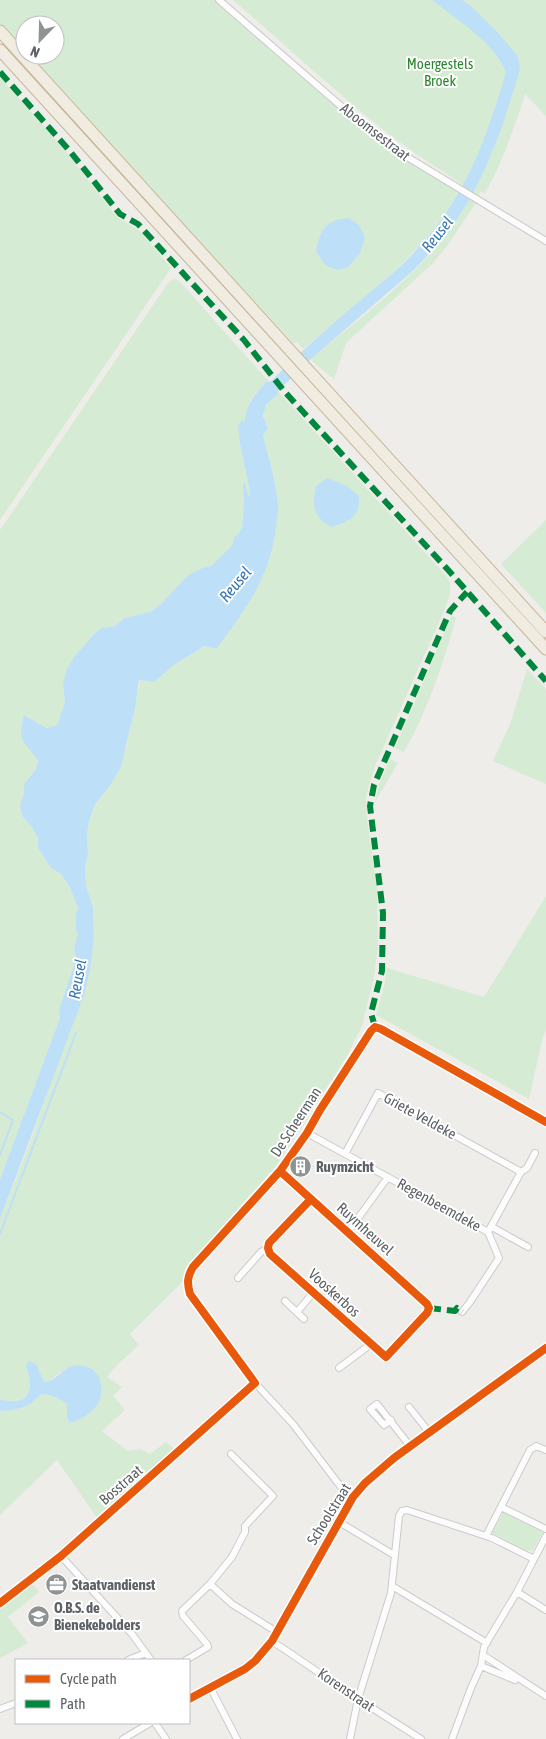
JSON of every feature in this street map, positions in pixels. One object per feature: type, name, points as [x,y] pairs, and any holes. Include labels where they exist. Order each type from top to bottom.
[{"type":"highway","points":[[0,31],[546,632]]},
{"type":"highway","points":[[0,50],[546,649]]},
{"type":"street","name":"Aboomsestraat","points":[[220,0],[364,126],[394,149],[546,241]]},
{"type":"street","name":"De Scheerman","points":[[353,1498],[344,1491],[293,1424],[255,1383],[190,1294],[187,1284],[188,1275],[193,1267],[280,1171],[307,1133],[340,1078],[375,1027],[546,1122]]},
{"type":"street","name":"Griete Veldeke","points":[[345,1154],[378,1093],[521,1172]]},
{"type":"street","name":"Regenbeemdeke","points":[[307,1133],[388,1177],[528,1247]]},
{"type":"street","points":[[490,1229],[521,1172],[526,1168],[535,1153]]},
{"type":"street","name":"Ruymheuvel","points":[[280,1171],[427,1304],[429,1308]]},
{"type":"street","points":[[348,1232],[388,1177]]},
{"type":"street","points":[[238,1278],[261,1252],[268,1248],[269,1243],[311,1199]]},
{"type":"street","name":"Regenbeemdeke","points":[[462,1312],[499,1258],[490,1229]]},
{"type":"street","name":"Vooskerbos","points":[[268,1248],[270,1254],[386,1357],[427,1313],[429,1308]]},
{"type":"street","name":"Vooskerbos","points":[[297,1312],[314,1293]]},
{"type":"street","points":[[285,1301],[304,1319]]},
{"type":"street","points":[[339,1368],[371,1344]]},
{"type":"street","name":"Schoolstraat","points":[[190,1698],[255,1662],[272,1641],[353,1498],[377,1472],[428,1432],[546,1349]]},
{"type":"street","name":"Bosstraat","points":[[0,1602],[61,1556],[255,1383]]},
{"type":"street","points":[[409,1407],[428,1432]]},
{"type":"street","points":[[390,1420],[410,1446]]},
{"type":"street","points":[[486,1536],[532,1447],[539,1446],[546,1450]]},
{"type":"street","points":[[188,1659],[208,1647],[183,1616],[182,1611],[210,1584],[232,1557],[245,1532],[245,1526],[273,1496],[230,1454]]},
{"type":"street","points":[[500,1507],[546,1529]]},
{"type":"street","points":[[350,1739],[358,1699],[392,1586],[399,1516],[402,1511],[407,1510],[486,1536],[534,1559]]},
{"type":"street","points":[[339,1522],[394,1555]]},
{"type":"street","points":[[452,1739],[481,1666],[487,1643],[517,1592],[546,1536]]},
{"type":"street","points":[[61,1556],[132,1634],[150,1659]]},
{"type":"street","points":[[210,1584],[232,1604],[277,1632]]},
{"type":"street","points":[[392,1586],[487,1643]]},
{"type":"street","points":[[517,1592],[546,1610]]},
{"type":"street","name":"Korenstraat","points":[[272,1641],[421,1739]]},
{"type":"street","points":[[131,1659],[146,1653]]},
{"type":"street","points":[[483,1655],[546,1696]]},
{"type":"street","points":[[481,1666],[529,1685]]},
{"type":"street","points":[[210,1687],[237,1739]]},
{"type":"street","points":[[0,1709],[15,1703]]},
{"type":"street","points":[[124,1739],[148,1724]]},
{"type":"street","points":[[156,1724],[166,1739]]},
{"type":"green space","points":[[0,0],[215,0],[352,120],[403,158],[459,192],[427,237],[408,258],[367,296],[303,349],[297,342],[294,344],[38,65],[65,65],[65,15],[15,15],[15,40],[0,23]]},
{"type":"green space","name":"Moergestels Broek","points":[[233,0],[546,0],[546,116],[525,94],[503,157],[485,193],[480,191],[479,197],[377,124]]},
{"type":"green space","points":[[0,77],[67,153],[117,217],[140,231],[171,268],[0,520]]},
{"type":"green space","points":[[470,199],[476,203],[447,246],[432,264],[346,343],[334,379],[314,363],[311,359],[378,304],[425,259],[448,232]]},
{"type":"green space","points":[[174,279],[183,285],[270,383],[267,381],[255,395],[247,410],[245,422],[238,425],[250,495],[249,497],[247,495],[246,487],[243,487],[242,527],[235,536],[231,547],[224,555],[211,566],[202,568],[187,576],[161,604],[150,612],[124,618],[115,626],[101,628],[94,634],[63,684],[65,703],[57,725],[47,728],[25,715],[21,731],[22,737],[38,761],[36,769],[24,784],[24,793],[20,805],[22,816],[32,827],[38,839],[38,848],[51,868],[61,874],[70,888],[78,908],[76,928],[79,935],[74,947],[76,959],[59,1010],[60,1018],[0,1179],[0,530],[168,283]]},
{"type":"green space","points":[[278,391],[450,582],[450,594],[444,611],[375,766],[366,796],[367,819],[377,888],[378,946],[374,977],[362,1026],[347,1056],[276,1166],[191,1262],[186,1270],[183,1281],[130,1334],[139,1345],[107,1377],[122,1387],[113,1396],[125,1410],[102,1431],[128,1451],[140,1449],[150,1454],[166,1442],[174,1449],[97,1518],[57,1460],[0,1515],[0,1411],[23,1407],[41,1394],[48,1395],[67,1404],[67,1417],[71,1423],[79,1420],[97,1406],[89,1367],[85,1366],[65,1370],[46,1382],[26,1367],[30,1387],[26,1396],[17,1401],[0,1400],[0,1219],[29,1145],[90,970],[94,938],[93,907],[86,886],[85,867],[88,855],[87,835],[89,821],[95,806],[109,787],[127,745],[140,680],[154,682],[175,664],[206,646],[216,649],[246,606],[262,576],[273,544],[278,509],[274,477],[263,436],[268,428],[264,409]]},
{"type":"green space","points":[[546,520],[546,613],[501,564]]},
{"type":"green space","points":[[452,615],[456,618],[440,670],[428,703],[404,752],[395,748]]},
{"type":"green space","points":[[527,669],[546,689],[546,784],[493,761],[510,724]]},
{"type":"green space","points":[[390,759],[398,763],[375,802],[379,785]]},
{"type":"green space","points":[[546,896],[546,1031],[543,1036],[529,1099],[376,1015],[387,968],[484,997]]},
{"type":"green space","points":[[504,1512],[543,1532],[533,1550],[527,1551],[492,1533]]},
{"type":"green space","points":[[33,1584],[39,1592],[8,1617],[28,1643],[0,1658],[0,1610]]},
{"type":"water","name":"Reusel","points":[[432,0],[462,0],[469,4],[518,56],[520,70],[501,130],[470,199],[448,233],[414,270],[311,359],[266,405],[263,416],[268,428],[263,436],[276,487],[278,512],[269,561],[255,592],[237,621],[216,649],[205,646],[175,664],[154,682],[139,680],[135,708],[121,767],[95,805],[89,821],[87,835],[88,855],[85,867],[86,886],[93,907],[94,938],[90,970],[84,995],[0,1219],[0,1179],[60,1018],[59,1010],[76,959],[74,947],[78,935],[76,914],[78,908],[70,888],[61,874],[51,868],[38,848],[38,839],[32,827],[22,816],[20,805],[24,793],[24,784],[36,769],[38,761],[22,737],[24,715],[47,728],[57,725],[65,703],[63,684],[67,669],[74,657],[94,634],[101,628],[115,626],[124,618],[150,612],[161,604],[187,576],[202,568],[211,566],[231,547],[235,536],[242,527],[244,481],[249,497],[250,495],[238,425],[243,420],[245,422],[245,416],[252,400],[267,381],[270,382],[316,339],[406,261],[435,228],[462,186],[483,142],[506,72],[492,50],[474,32]]},
{"type":"water","points":[[349,218],[359,225],[365,238],[360,253],[348,267],[337,270],[325,265],[316,251],[325,227],[334,221]]},
{"type":"water","points":[[327,478],[347,486],[359,496],[358,509],[355,514],[343,523],[331,527],[317,514],[314,505],[316,486]]},
{"type":"water","points":[[29,1361],[36,1364],[44,1382],[75,1366],[82,1365],[90,1368],[100,1379],[101,1396],[97,1405],[85,1416],[71,1423],[67,1417],[67,1404],[48,1395],[41,1394],[23,1407],[0,1411],[0,1400],[17,1401],[29,1392],[30,1382],[26,1367]]},
{"type":"waterway","points":[[0,1234],[76,1033]]},
{"type":"waterway","points":[[0,1112],[13,1120],[0,1155]]},
{"type":"marked path","points":[[0,72],[69,150],[120,214],[138,224],[244,340],[284,391],[450,572],[546,681]]},
{"type":"marked path","points":[[375,1027],[371,1013],[382,971],[383,913],[370,806],[374,785],[450,611],[467,592]]},
{"type":"marked path","points":[[429,1308],[455,1311],[457,1308],[462,1312]]},
{"type":"cycle path","points":[[0,1603],[61,1556],[255,1383],[190,1294],[188,1283],[190,1274],[193,1267],[280,1171],[307,1133],[375,1027],[546,1122]]},
{"type":"cycle path","points":[[280,1171],[427,1304],[429,1308],[427,1313],[386,1357],[270,1254],[269,1243],[311,1199]]},
{"type":"cycle path","points":[[190,1698],[245,1669],[255,1661],[272,1641],[353,1497],[365,1483],[394,1458],[546,1348]]},
{"type":"place","name":"Ruymzicht","points":[[300,1167]]},
{"type":"place","name":"Staatvandienst","points":[[56,1585]]},
{"type":"place","name":"O.B.S. de Bienekebolders","points":[[38,1617]]}]
